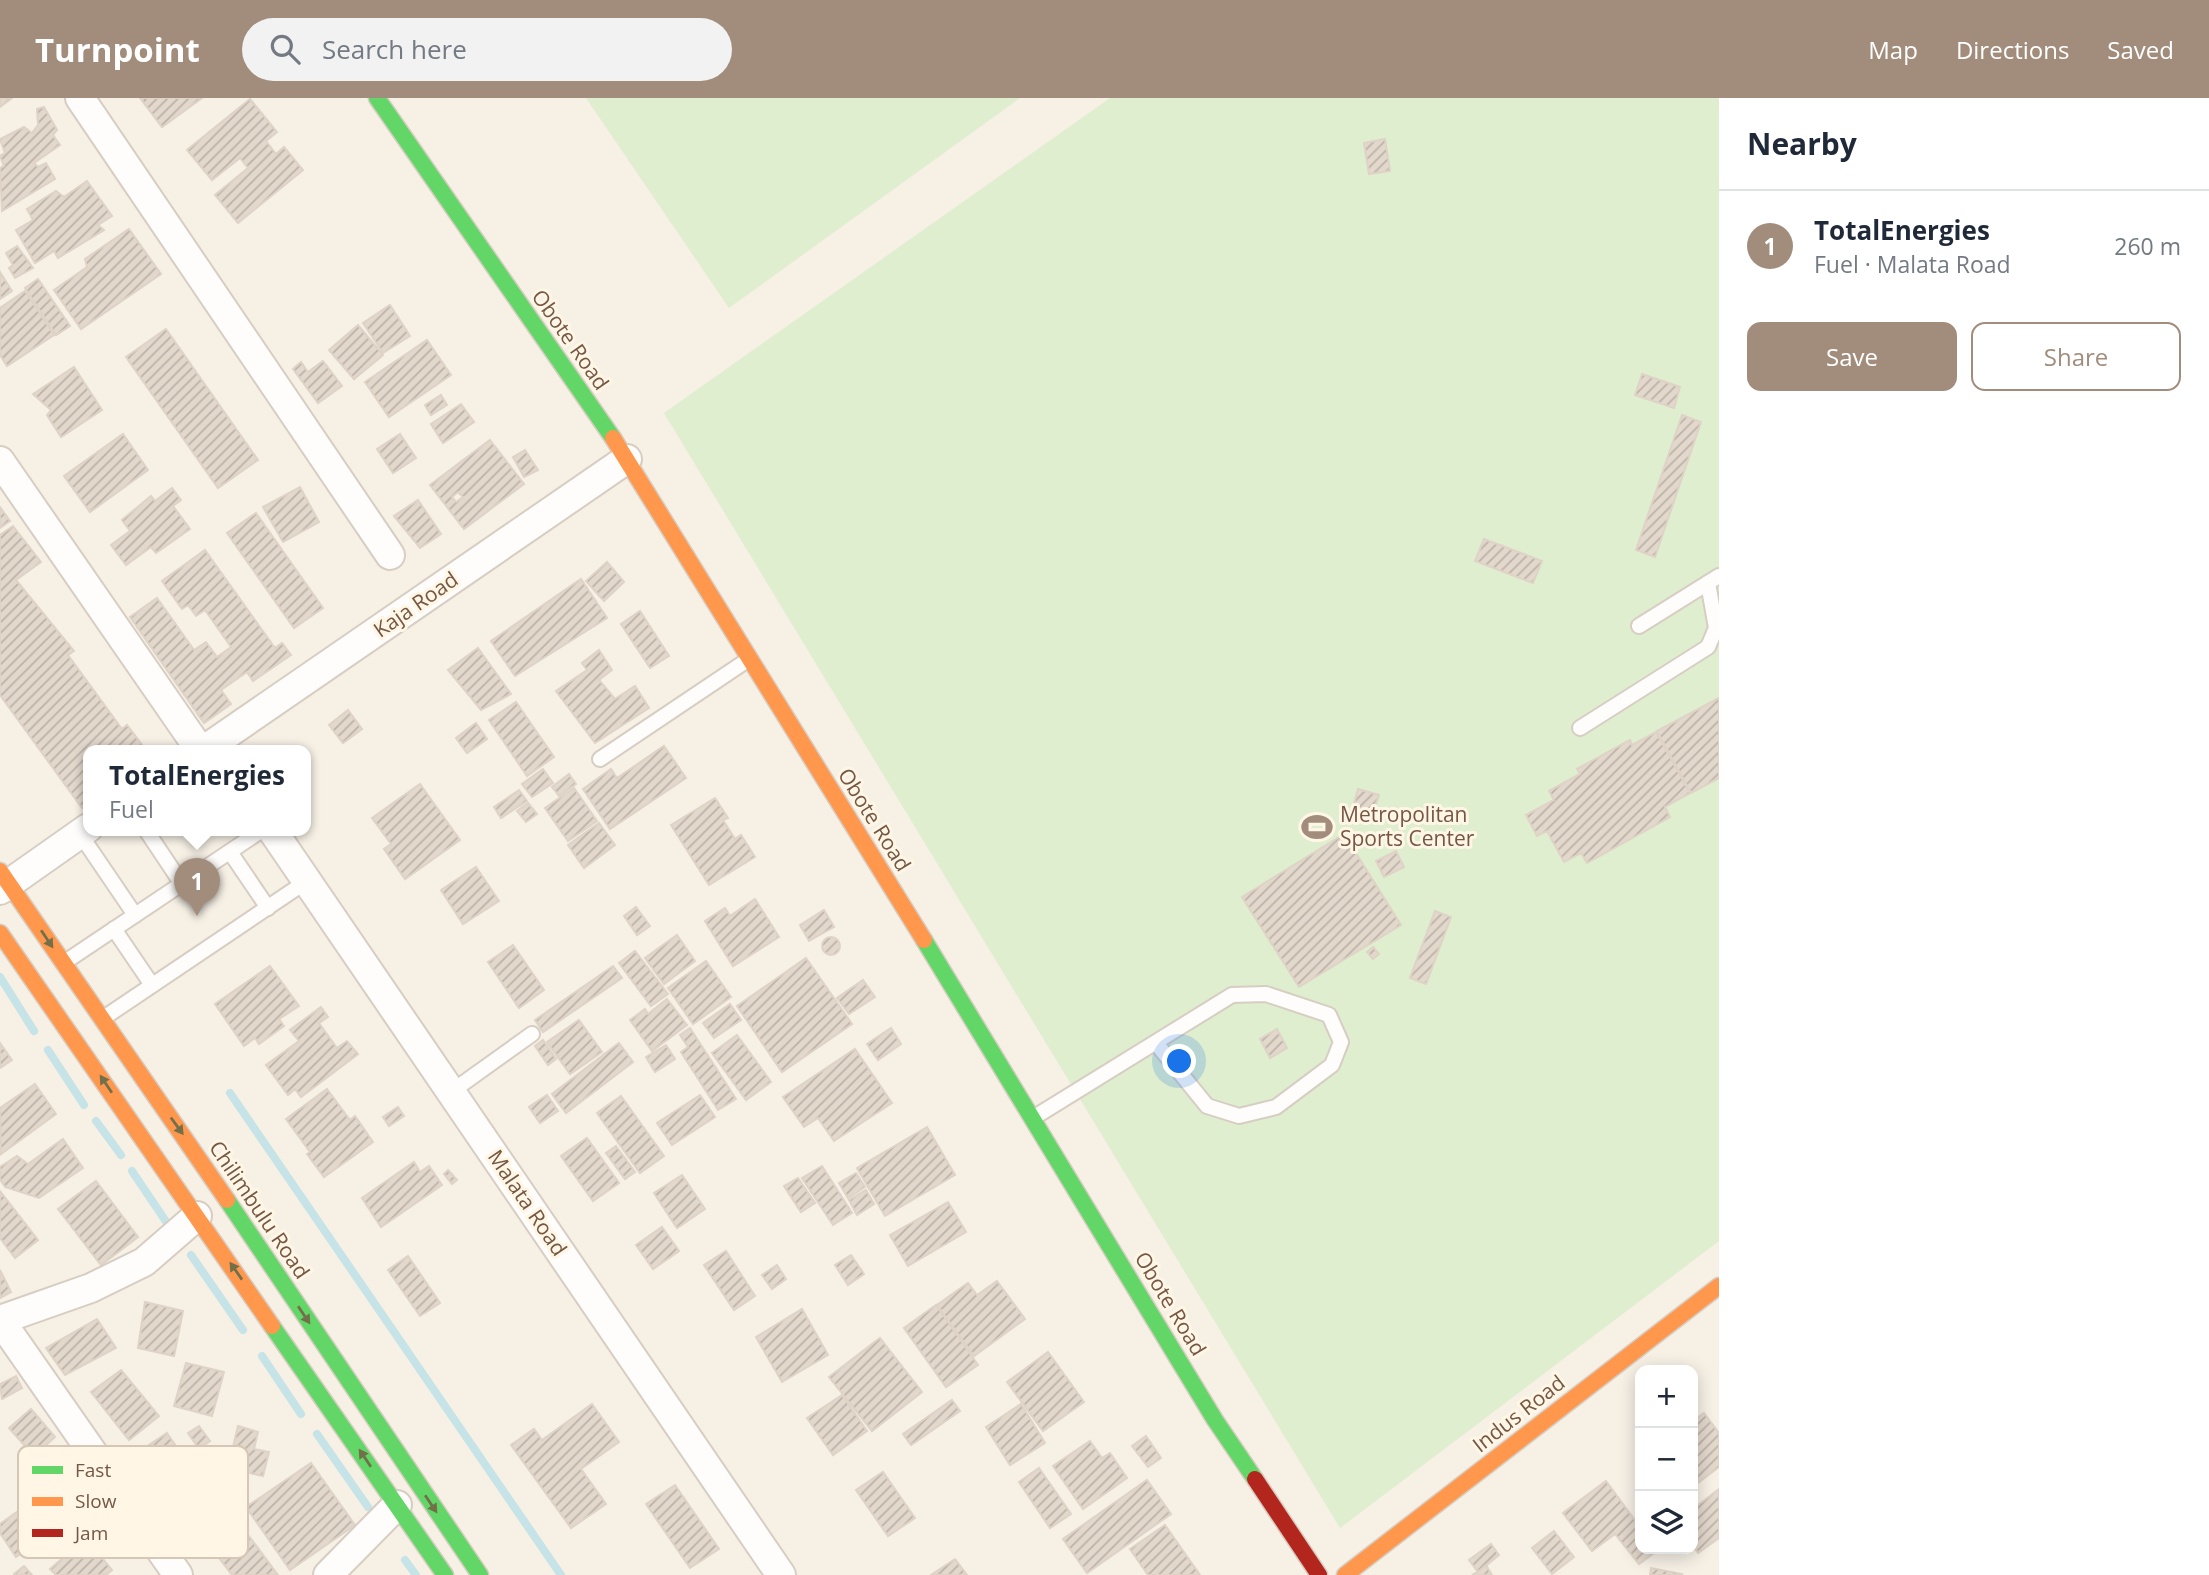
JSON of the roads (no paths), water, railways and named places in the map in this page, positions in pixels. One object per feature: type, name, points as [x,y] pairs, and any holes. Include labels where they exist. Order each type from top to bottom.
[{"type":"street","points":[[80,98],[390,555]]},
{"type":"street","name":"Obote Road","points":[[377,98],[627,459],[1033,1118],[1215,1420],[1319,1575]]},
{"type":"street","name":"Kaja Road","points":[[213,745],[627,459]]},
{"type":"street","points":[[0,461],[207,745]]},
{"type":"street","points":[[3,881],[83,832]]},
{"type":"street","name":"Malata Road","points":[[276,836],[781,1575]]},
{"type":"street","name":"Chilimbulu Road","points":[[3,881],[187,1140],[480,1575]]},
{"type":"street","points":[[0,933],[445,1575]]},
{"type":"street","points":[[88,1446],[0,1320],[91,1288],[144,1262],[197,1216]]},
{"type":"street","name":"Indus Road","points":[[1345,1575],[1716,1294]]},
{"type":"street","points":[[328,1575],[397,1505]]},
{"type":"street","points":[[166,1558],[178,1575]]},
{"type":"lane","points":[[1580,728],[1708,647],[1716,628],[1713,580],[1639,626]]},
{"type":"lane","points":[[600,759],[750,659]]},
{"type":"lane","points":[[87,836],[135,915]]},
{"type":"lane","points":[[150,836],[182,884]]},
{"type":"lane","points":[[63,963],[253,836]]},
{"type":"lane","points":[[230,852],[268,908]]},
{"type":"lane","points":[[102,1019],[307,881]]},
{"type":"lane","points":[[114,929],[152,985]]},
{"type":"lane","points":[[1033,1118],[1232,995],[1266,994],[1329,1015],[1341,1042],[1332,1065],[1276,1107],[1239,1116],[1207,1106],[1156,1043]]},
{"type":"lane","points":[[451,1092],[532,1034]]},
{"type":"waterway","points":[[0,977],[34,1031]]},
{"type":"waterway","points":[[48,1050],[84,1105]]},
{"type":"waterway","points":[[230,1093],[561,1575]]},
{"type":"waterway","points":[[96,1121],[121,1155]]},
{"type":"waterway","points":[[132,1171],[171,1229]]},
{"type":"waterway","points":[[191,1255],[243,1330]]},
{"type":"waterway","points":[[262,1356],[301,1414]]},
{"type":"waterway","points":[[317,1434],[368,1507]]},
{"type":"waterway","points":[[405,1560],[416,1575]]},
{"type":"place","name":"Metropolitan Sports Center","points":[[1317,827]]},
{"type":"place","name":"TotalEnergies","points":[[197,916]]}]
